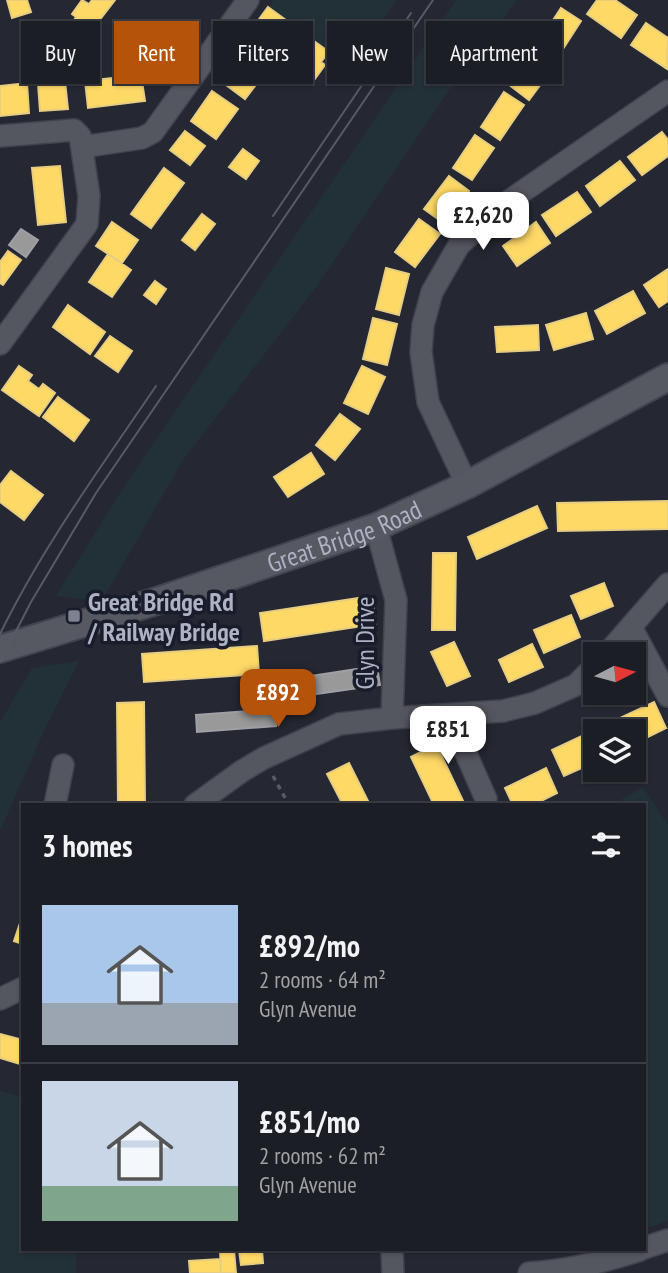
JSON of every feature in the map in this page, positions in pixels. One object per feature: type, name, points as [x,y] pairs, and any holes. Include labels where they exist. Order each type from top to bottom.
[{"type":"main road","name":"Great Bridge Road","points":[[0,649],[160,600],[376,527],[467,485],[668,377]]},
{"type":"street","points":[[82,146],[142,138],[153,132],[248,0]]},
{"type":"street","points":[[467,485],[428,402],[421,352],[423,325],[432,292],[460,246],[506,203],[668,91]]},
{"type":"street","points":[[0,136],[74,130],[80,136],[89,196],[87,224],[0,344]]},
{"type":"street","name":"Glyn Drive","points":[[376,527],[396,600],[392,718]]},
{"type":"street","points":[[618,642],[665,592]]},
{"type":"street","points":[[631,627],[668,696]]},
{"type":"street","points":[[198,803],[264,758],[339,724],[503,711],[536,702],[576,685],[583,678]]},
{"type":"street","points":[[449,715],[486,799]]},
{"type":"street","points":[[55,803],[63,765]]},
{"type":"street","points":[[0,999],[21,989]]},
{"type":"street","points":[[646,1248],[668,1240]]},
{"type":"street","points":[[392,1251],[393,1273]]},
{"type":"street","points":[[529,1273],[548,1272],[612,1259],[636,1251]]},
{"type":"path","points":[[264,758],[288,803]]},
{"type":"shaded area","points":[[274,0],[397,0],[382,21],[327,21],[327,50],[313,40],[313,21],[287,21],[268,7]]},
{"type":"shaded area","points":[[456,0],[517,0],[501,21],[442,21]]},
{"type":"shaded area","points":[[426,44],[426,84],[453,84],[316,287],[183,460],[102,601],[56,596],[121,491],[399,84],[412,84],[412,64]]},
{"type":"shaded area","points":[[79,661],[45,729],[0,831],[0,722],[32,668]]},
{"type":"shaded area","points":[[643,788],[668,825],[668,1221],[646,1228],[646,803],[614,803]]},
{"type":"shaded area","points":[[0,1091],[15,1095],[21,1100],[21,1251],[76,1251],[76,1273],[0,1273]]},
{"type":"building: Homes","points":[[7,0],[27,0],[31,12],[12,18]]},
{"type":"building: Homes","points":[[82,0],[89,4],[92,0],[115,0],[99,21],[73,21],[76,17],[72,14]]},
{"type":"building: Homes","points":[[597,0],[615,0],[637,15],[621,38],[587,14]]},
{"type":"building: Homes","points":[[268,7],[287,21],[258,21]]},
{"type":"building: Homes","points":[[561,8],[581,21],[562,50],[562,21],[553,21]]},
{"type":"building: Homes","points":[[646,23],[668,38],[667,69],[631,45]]},
{"type":"building: Homes","points":[[313,42],[327,51],[321,62],[325,65],[314,80],[313,79]]},
{"type":"building: Homes","points":[[114,78],[114,84],[142,84],[145,101],[88,108],[85,84],[100,84],[100,79]]},
{"type":"building: Homes","points":[[27,84],[29,113],[0,116],[0,86]]},
{"type":"building: Homes","points":[[38,84],[65,84],[68,109],[40,111]]},
{"type":"building: Homes","points":[[225,84],[256,84],[245,99]]},
{"type":"building: Homes","points":[[508,84],[541,84],[529,100]]},
{"type":"building: Homes","points":[[212,91],[238,109],[216,139],[191,121]]},
{"type":"building: Homes","points":[[504,92],[524,105],[500,140],[481,127]]},
{"type":"building: Homes","points":[[185,131],[205,146],[190,165],[170,150]]},
{"type":"building: Homes","points":[[662,132],[668,140],[668,156],[642,175],[628,157]]},
{"type":"building: Homes","points":[[475,135],[494,148],[472,180],[453,168]]},
{"type":"building: Homes","points":[[243,149],[259,161],[246,179],[229,167]]},
{"type":"building: Homes","points":[[620,161],[635,180],[600,206],[586,186]]},
{"type":"building: Homes","points":[[60,166],[66,222],[38,225],[32,168]]},
{"type":"building: Homes","points":[[164,168],[184,183],[151,228],[131,214]]},
{"type":"building: Homes","points":[[449,176],[469,191],[445,224],[424,209]]},
{"type":"building: Homes","points":[[577,192],[591,212],[556,236],[542,215]]},
{"type":"building: Homes","points":[[202,214],[215,224],[195,250],[182,240]]},
{"type":"building: Homes","points":[[419,219],[440,234],[415,267],[395,252]]},
{"type":"building: Homes","points":[[112,222],[138,240],[122,263],[96,246]]},
{"type":"building: Homes","points":[[536,222],[550,243],[517,266],[503,246]]},
{"type":"building: Homes","points":[[8,251],[21,260],[3,285],[0,283],[0,262]]},
{"type":"building: Homes","points":[[108,254],[131,270],[112,297],[89,282]]},
{"type":"building: Homes","points":[[386,268],[409,274],[399,315],[376,309]]},
{"type":"building: Homes","points":[[668,269],[668,301],[659,307],[644,285]]},
{"type":"building: Homes","points":[[155,281],[166,289],[156,304],[144,295]]},
{"type":"building: Homes","points":[[633,291],[645,313],[607,334],[595,311]]},
{"type":"building: Homes","points":[[68,305],[105,332],[90,354],[53,327]]},
{"type":"building: Homes","points":[[586,313],[593,339],[554,350],[546,325]]},
{"type":"building: Homes","points":[[373,318],[397,324],[387,365],[363,359]]},
{"type":"building: Homes","points":[[538,325],[539,350],[497,352],[495,327]]},
{"type":"building: Homes","points":[[110,336],[132,351],[118,372],[95,356]]},
{"type":"building: Homes","points":[[19,366],[32,375],[28,381],[39,389],[43,384],[55,393],[39,416],[2,390]]},
{"type":"building: Homes","points":[[362,366],[385,377],[368,414],[344,403]]},
{"type":"building: Homes","points":[[58,397],[89,420],[74,441],[43,417]]},
{"type":"building: Homes","points":[[340,414],[360,429],[335,460],[316,445]]},
{"type":"building: Homes","points":[[311,453],[324,474],[288,497],[274,477]]},
{"type":"building: Homes","points":[[11,471],[43,495],[24,520],[0,502],[0,485]]},
{"type":"building: Homes","points":[[668,501],[668,529],[558,531],[557,503]]},
{"type":"building: Homes","points":[[537,506],[547,528],[477,559],[468,537]]},
{"type":"building: Homes","points":[[433,553],[456,553],[455,630],[432,630]]},
{"type":"building: Homes","points":[[604,583],[613,606],[581,619],[571,596]]},
{"type":"building: Homes","points":[[372,596],[376,624],[264,641],[260,613]]},
{"type":"building: Homes","points":[[571,615],[580,637],[544,653],[534,630]]},
{"type":"building: Homes","points":[[454,642],[470,676],[447,686],[431,652]]},
{"type":"building: Homes","points":[[532,644],[543,667],[509,682],[499,660]]},
{"type":"building: Homes","points":[[257,646],[259,674],[144,682],[142,654]]},
{"type":"building: Homes","points":[[144,702],[145,803],[118,803],[117,703]]},
{"type":"building: Homes","points":[[654,702],[666,728],[646,738],[646,719],[618,719]]},
{"type":"building: Homes","points":[[583,735],[583,767],[564,776],[552,750]]},
{"type":"building: Homes","points":[[436,744],[464,803],[433,803],[411,757]]},
{"type":"building: Homes","points":[[349,763],[369,803],[342,803],[327,774]]},
{"type":"building: Homes","points":[[546,768],[557,793],[537,803],[512,803],[505,788]]},
{"type":"building: Homes","points":[[21,920],[21,943],[14,941]]},
{"type":"building: Homes","points":[[0,1034],[21,1039],[21,1064],[0,1058]]},
{"type":"building: Homes","points":[[220,1251],[234,1251],[236,1273],[221,1273]]},
{"type":"building: Homes","points":[[239,1251],[262,1251],[263,1263],[241,1265]]},
{"type":"building: Homes","points":[[220,1259],[221,1273],[190,1273],[189,1261]]},
{"type":"building: Industry","points":[[21,229],[38,240],[26,257],[9,245]]},
{"type":"building: Industry","points":[[377,666],[380,685],[274,700],[271,682]]},
{"type":"building: Industry","points":[[275,709],[276,726],[197,732],[196,715]]},
{"type":"tram line","points":[[0,662],[31,602],[96,493],[433,0]]},
{"type":"tram line","points":[[273,216],[411,13]]},
{"type":"tram line","points":[[0,634],[54,538],[156,386]]},
{"type":"place","name":"Great Bridge Rd / Railway Bridge","points":[[74,616]]}]
